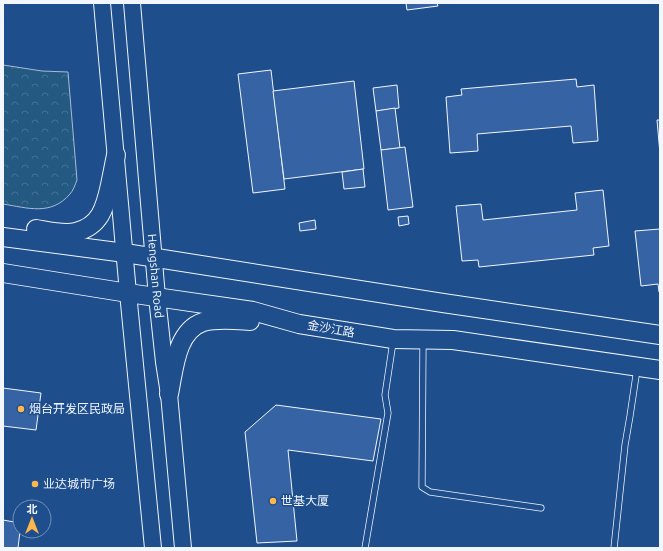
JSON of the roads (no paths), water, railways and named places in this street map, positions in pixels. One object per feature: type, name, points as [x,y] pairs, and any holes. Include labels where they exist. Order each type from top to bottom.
[{"type":"main road","points":[[102,3],[153,548]]},
{"type":"main road","name":"Hengshan Road","points":[[132,3],[156,296],[164,362],[170,394],[183,548]]},
{"type":"main road","points":[[3,225],[58,232],[75,232],[90,226],[103,211],[106,203],[116,155]]},
{"type":"main road","points":[[3,237],[125,253],[443,303],[660,335]]},
{"type":"main road","name":"金沙江路","points":[[3,273],[253,311],[299,324],[393,339],[453,340],[660,370]]},
{"type":"main road","points":[[170,394],[180,346],[188,332],[193,327],[203,322],[228,319],[299,324]]},
{"type":"lane","points":[[365,548],[388,413],[385,395],[393,339]]},
{"type":"lane","points":[[423,340],[422,487],[430,492],[541,508]]},
{"type":"lane","points":[[614,548],[625,445],[637,367]]},
{"type":"place","name":"烟台开发区民政局","points":[[21,409]]},
{"type":"place","name":"业达城市广场","points":[[35,484]]},
{"type":"place","name":"世基大厦","points":[[273,501]]}]
